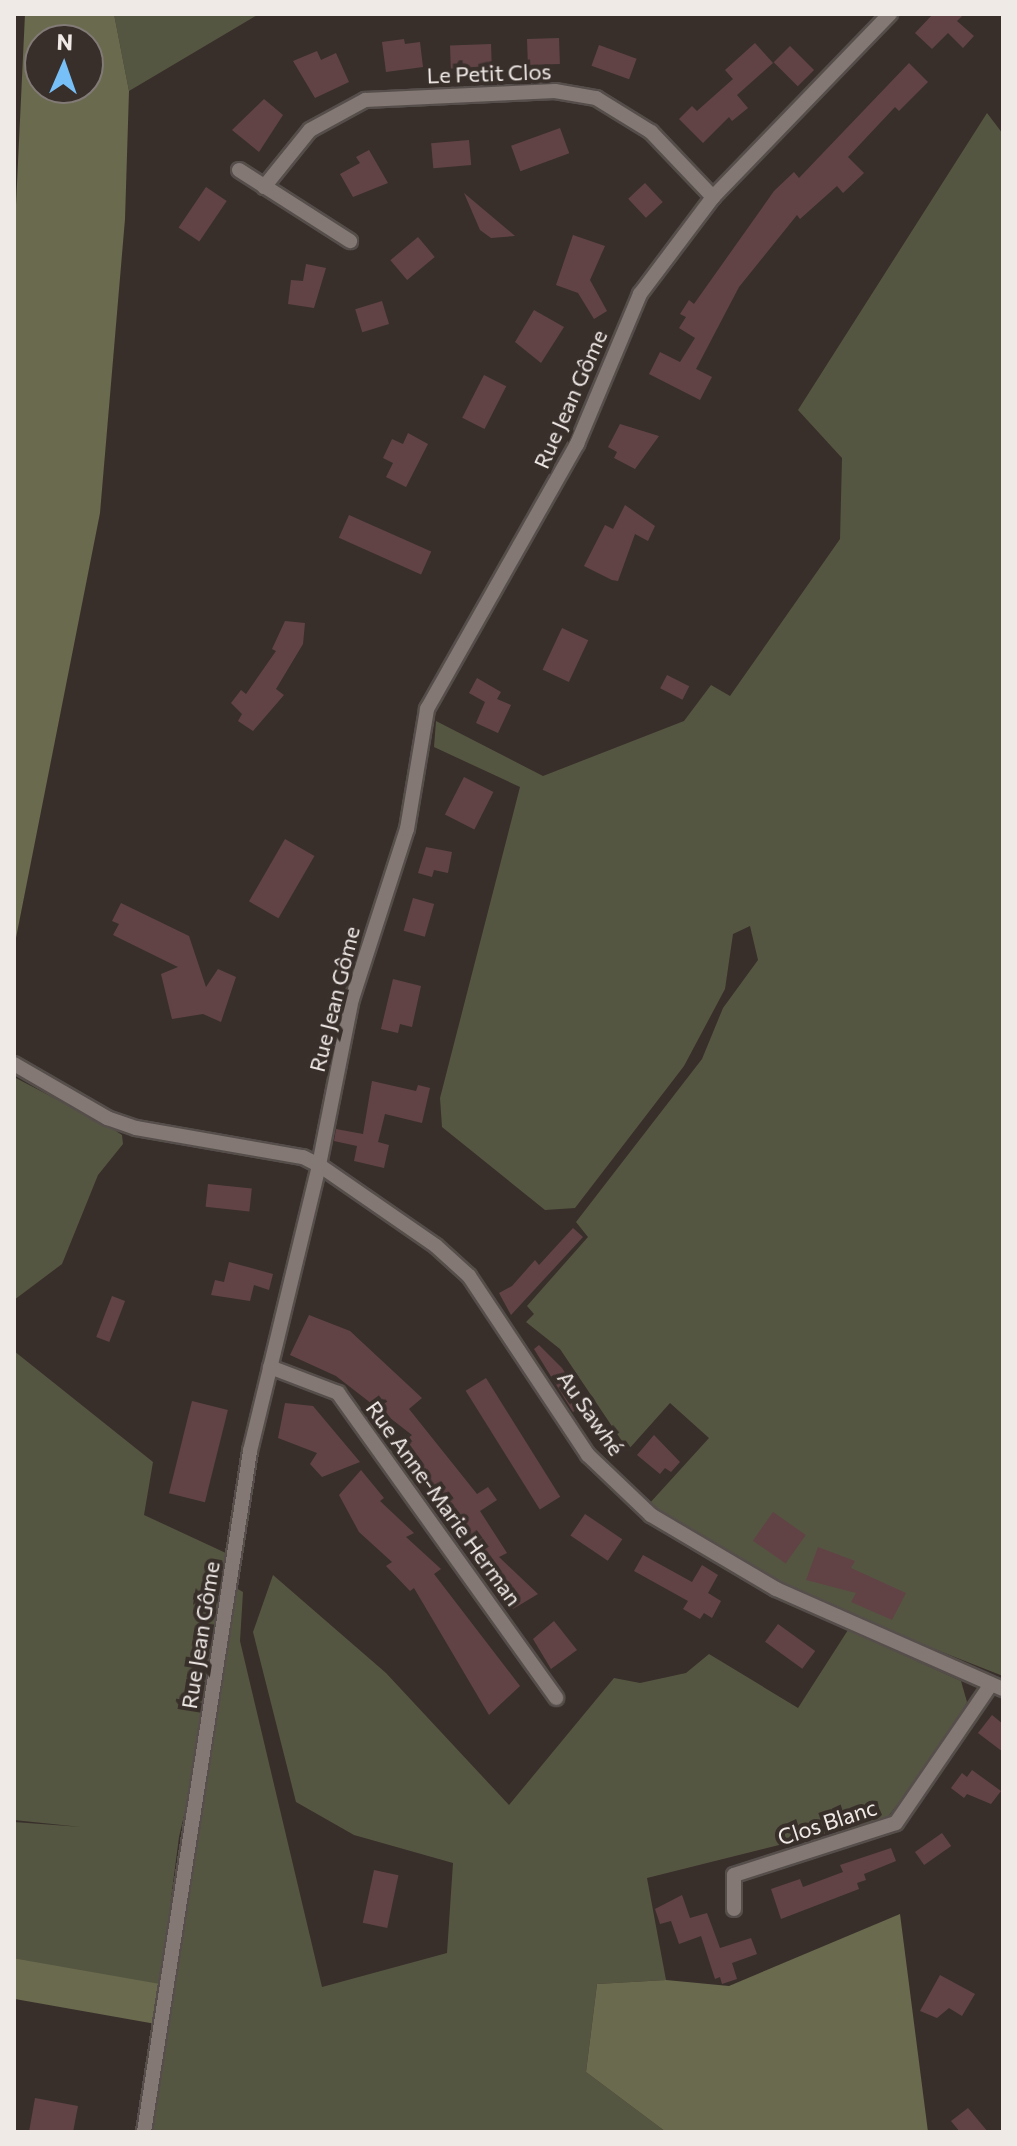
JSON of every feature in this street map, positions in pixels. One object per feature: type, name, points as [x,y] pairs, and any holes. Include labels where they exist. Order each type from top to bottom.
[{"type":"street","name":"Rue Jean Gôme","points":[[144,2132],[250,1451],[319,1165],[359,974],[407,829],[427,709],[577,444],[640,294],[713,197],[890,14]]},
{"type":"street","name":"Le Petit Clos","points":[[264,187],[310,130],[365,100],[555,91],[596,98],[651,132],[713,197]]},
{"type":"street","points":[[239,170],[350,241]]},
{"type":"street","name":"Au Sawhé","points":[[14,1064],[107,1118],[136,1128],[303,1157],[319,1165],[436,1246],[469,1276],[588,1455],[651,1515],[776,1589],[997,1686]]},
{"type":"street","name":"Rue Anne-Marie Herman","points":[[270,1367],[338,1393],[556,1698]]},
{"type":"street","name":"Clos Blanc","points":[[734,1909],[734,1875],[896,1823],[997,1686]]},
{"type":"green space","points":[[25,14],[114,14],[129,91],[125,219],[100,513],[14,948],[14,247],[24,35],[24,104],[104,104],[104,24],[25,24]]},
{"type":"green space","points":[[114,14],[259,14],[129,91]]},
{"type":"green space","points":[[987,113],[1003,134],[1003,1676],[782,1589],[649,1504],[709,1438],[670,1403],[628,1450],[560,1349],[526,1322],[534,1314],[527,1306],[588,1237],[576,1222],[702,1059],[723,1008],[758,960],[750,926],[733,934],[725,989],[684,1066],[575,1208],[545,1210],[442,1127],[440,1098],[520,787],[434,747],[436,721],[543,776],[684,721],[711,685],[730,696],[840,539],[842,458],[798,410]]},
{"type":"green space","points":[[14,1077],[113,1129],[122,1135],[123,1144],[98,1175],[62,1264],[14,1300]]},
{"type":"green space","points":[[14,1351],[153,1462],[144,1515],[228,1554],[206,1722],[179,1837],[160,1984],[14,1993],[14,1822],[81,1827],[14,1820]]},
{"type":"green space","points":[[273,1575],[386,1673],[509,1805],[614,1678],[640,1683],[686,1673],[709,1654],[798,1708],[848,1630],[961,1681],[967,1702],[940,1749],[887,1818],[647,1878],[666,1980],[597,1984],[586,2072],[666,2132],[153,2132],[236,1588],[243,1592],[240,1641],[322,1987],[447,1953],[453,1863],[354,1835],[296,1802],[253,1632]]},
{"type":"green space","points":[[900,1914],[928,2132],[666,2132],[586,2072],[597,1984],[666,1980],[729,1986]]},
{"type":"green space","points":[[16,1959],[160,1984],[153,2023],[14,1999]]},
{"type":"building","points":[[933,14],[964,14],[957,21],[974,36],[963,48],[948,33],[932,49],[915,33]]},
{"type":"building","points":[[559,38],[560,64],[528,65],[527,39]]},
{"type":"building","points":[[404,39],[405,44],[420,42],[423,67],[386,72],[382,42]]},
{"type":"building","points":[[755,43],[773,63],[737,95],[748,108],[732,121],[729,117],[703,143],[679,119],[692,106],[697,111],[733,79],[725,70]]},
{"type":"building","points":[[491,44],[492,67],[451,68],[450,45]]},
{"type":"building","points":[[599,45],[637,59],[629,79],[591,66]]},
{"type":"building","points":[[790,46],[814,70],[798,86],[774,62]]},
{"type":"building","points":[[317,51],[321,60],[336,53],[349,82],[315,98],[293,61]]},
{"type":"building","points":[[909,63],[928,82],[899,111],[895,107],[848,157],[864,173],[843,193],[837,186],[800,219],[797,215],[739,287],[696,369],[712,377],[700,400],[649,374],[660,352],[680,362],[695,338],[679,328],[686,317],[680,314],[689,300],[694,304],[774,191],[794,172],[799,178]]},
{"type":"building","points":[[264,99],[283,115],[259,152],[232,130]]},
{"type":"building","points":[[560,128],[569,153],[520,171],[511,146]]},
{"type":"building","points":[[469,140],[471,165],[433,168],[431,143]]},
{"type":"building","points":[[369,150],[388,183],[353,197],[340,174],[360,163],[356,157]]},
{"type":"building","points":[[645,183],[663,202],[646,218],[628,199]]},
{"type":"building","points":[[206,187],[227,201],[199,242],[179,228]]},
{"type":"building","points":[[464,193],[515,236],[491,238],[480,230]]},
{"type":"building","points":[[573,235],[605,246],[590,280],[607,311],[594,319],[578,293],[556,285]]},
{"type":"building","points":[[418,237],[435,257],[407,280],[390,260]]},
{"type":"building","points":[[306,264],[326,268],[314,308],[288,304],[291,280],[303,281]]},
{"type":"building","points":[[382,301],[389,324],[362,332],[355,309]]},
{"type":"building","points":[[534,310],[564,327],[541,363],[515,342]]},
{"type":"building","points":[[484,375],[506,386],[484,429],[462,418]]},
{"type":"building","points":[[620,424],[659,436],[635,469],[614,458],[617,452],[608,447]]},
{"type":"building","points":[[408,433],[428,444],[406,487],[386,477],[393,463],[383,458],[392,439],[403,444]]},
{"type":"building","points":[[625,505],[655,526],[648,541],[635,534],[618,581],[584,566],[605,525],[613,529]]},
{"type":"building","points":[[349,515],[431,552],[421,574],[339,538]]},
{"type":"building","points":[[285,621],[305,623],[303,644],[276,689],[284,695],[253,731],[238,721],[242,714],[231,703],[241,690],[246,694],[276,651],[272,649]]},
{"type":"building","points":[[562,628],[588,640],[569,682],[543,670]]},
{"type":"building","points":[[667,675],[689,686],[682,700],[660,688]]},
{"type":"building","points":[[477,678],[501,692],[497,699],[511,705],[498,733],[476,723],[485,702],[469,693]]},
{"type":"building","points":[[464,777],[493,792],[474,829],[445,814]]},
{"type":"building","points":[[285,839],[314,856],[278,918],[249,901]]},
{"type":"building","points":[[426,847],[452,852],[448,873],[434,870],[432,877],[418,873]]},
{"type":"building","points":[[413,898],[434,904],[425,937],[404,931]]},
{"type":"building","points":[[121,903],[189,936],[206,987],[218,969],[236,977],[221,1022],[203,1014],[172,1019],[161,974],[178,967],[113,935],[119,924],[112,921]]},
{"type":"building","points":[[393,979],[421,986],[412,1027],[400,1024],[398,1033],[381,1029]]},
{"type":"building","points":[[372,1081],[416,1091],[418,1085],[430,1088],[422,1123],[385,1114],[378,1142],[389,1145],[384,1168],[354,1161],[357,1146],[334,1141],[336,1129],[363,1134]]},
{"type":"building","points":[[208,1184],[252,1189],[249,1211],[206,1207]]},
{"type":"building","points":[[573,1228],[583,1237],[511,1315],[499,1293],[512,1286],[535,1260],[539,1265]]},
{"type":"building","points":[[229,1262],[273,1274],[269,1290],[254,1285],[250,1301],[211,1295],[215,1280],[224,1282]]},
{"type":"building","points":[[112,1296],[125,1301],[109,1342],[96,1337]]},
{"type":"building","points":[[309,1315],[350,1331],[422,1398],[409,1409],[477,1494],[488,1487],[497,1500],[480,1511],[507,1553],[499,1557],[538,1594],[513,1609],[490,1582],[400,1445],[412,1435],[336,1376],[290,1355]]},
{"type":"building","points":[[539,1345],[562,1368],[585,1404],[573,1412],[534,1349]]},
{"type":"building","points":[[486,1378],[560,1497],[540,1509],[466,1391]]},
{"type":"building","points":[[192,1401],[228,1410],[205,1502],[169,1493]]},
{"type":"building","points":[[285,1403],[313,1406],[360,1462],[322,1477],[310,1464],[317,1453],[278,1438]]},
{"type":"building","points":[[654,1435],[680,1462],[671,1472],[665,1468],[660,1474],[637,1455]]},
{"type":"building","points":[[361,1470],[384,1498],[380,1501],[414,1533],[406,1537],[441,1569],[434,1574],[520,1686],[489,1715],[414,1588],[410,1591],[386,1566],[392,1562],[359,1532],[339,1495]]},
{"type":"building","points":[[773,1512],[806,1535],[786,1564],[753,1541]]},
{"type":"building","points":[[585,1514],[622,1539],[608,1561],[570,1536]]},
{"type":"building","points":[[818,1547],[855,1561],[851,1568],[906,1593],[892,1620],[851,1602],[856,1593],[806,1580]]},
{"type":"building","points":[[643,1555],[692,1582],[702,1565],[718,1575],[708,1593],[721,1601],[712,1618],[704,1613],[700,1619],[683,1609],[688,1601],[634,1571]]},
{"type":"building","points":[[554,1621],[577,1650],[551,1669],[533,1639]]},
{"type":"building","points":[[778,1624],[815,1651],[802,1669],[765,1642]]},
{"type":"building","points":[[992,1715],[1003,1724],[1003,1752],[978,1733]]},
{"type":"building","points":[[972,1770],[1001,1791],[991,1804],[967,1794],[964,1798],[951,1788],[962,1773],[967,1777]]},
{"type":"building","points":[[942,1833],[951,1846],[924,1865],[915,1852]]},
{"type":"building","points":[[891,1848],[896,1861],[864,1874],[866,1880],[857,1883],[859,1889],[781,1919],[771,1889],[800,1879],[803,1887],[843,1872],[840,1865]]},
{"type":"building","points":[[374,1870],[398,1875],[387,1928],[363,1923]]},
{"type":"building","points":[[682,1895],[690,1918],[707,1913],[720,1948],[751,1938],[757,1954],[732,1963],[737,1979],[722,1984],[720,1977],[715,1979],[701,1936],[679,1944],[671,1921],[660,1924],[655,1909]]},
{"type":"building","points":[[940,1975],[975,1994],[962,2016],[949,2008],[937,2018],[920,2011]]},
{"type":"building","points":[[35,2098],[78,2106],[73,2132],[29,2132]]},
{"type":"building","points":[[968,2108],[988,2132],[960,2132],[951,2121]]}]
